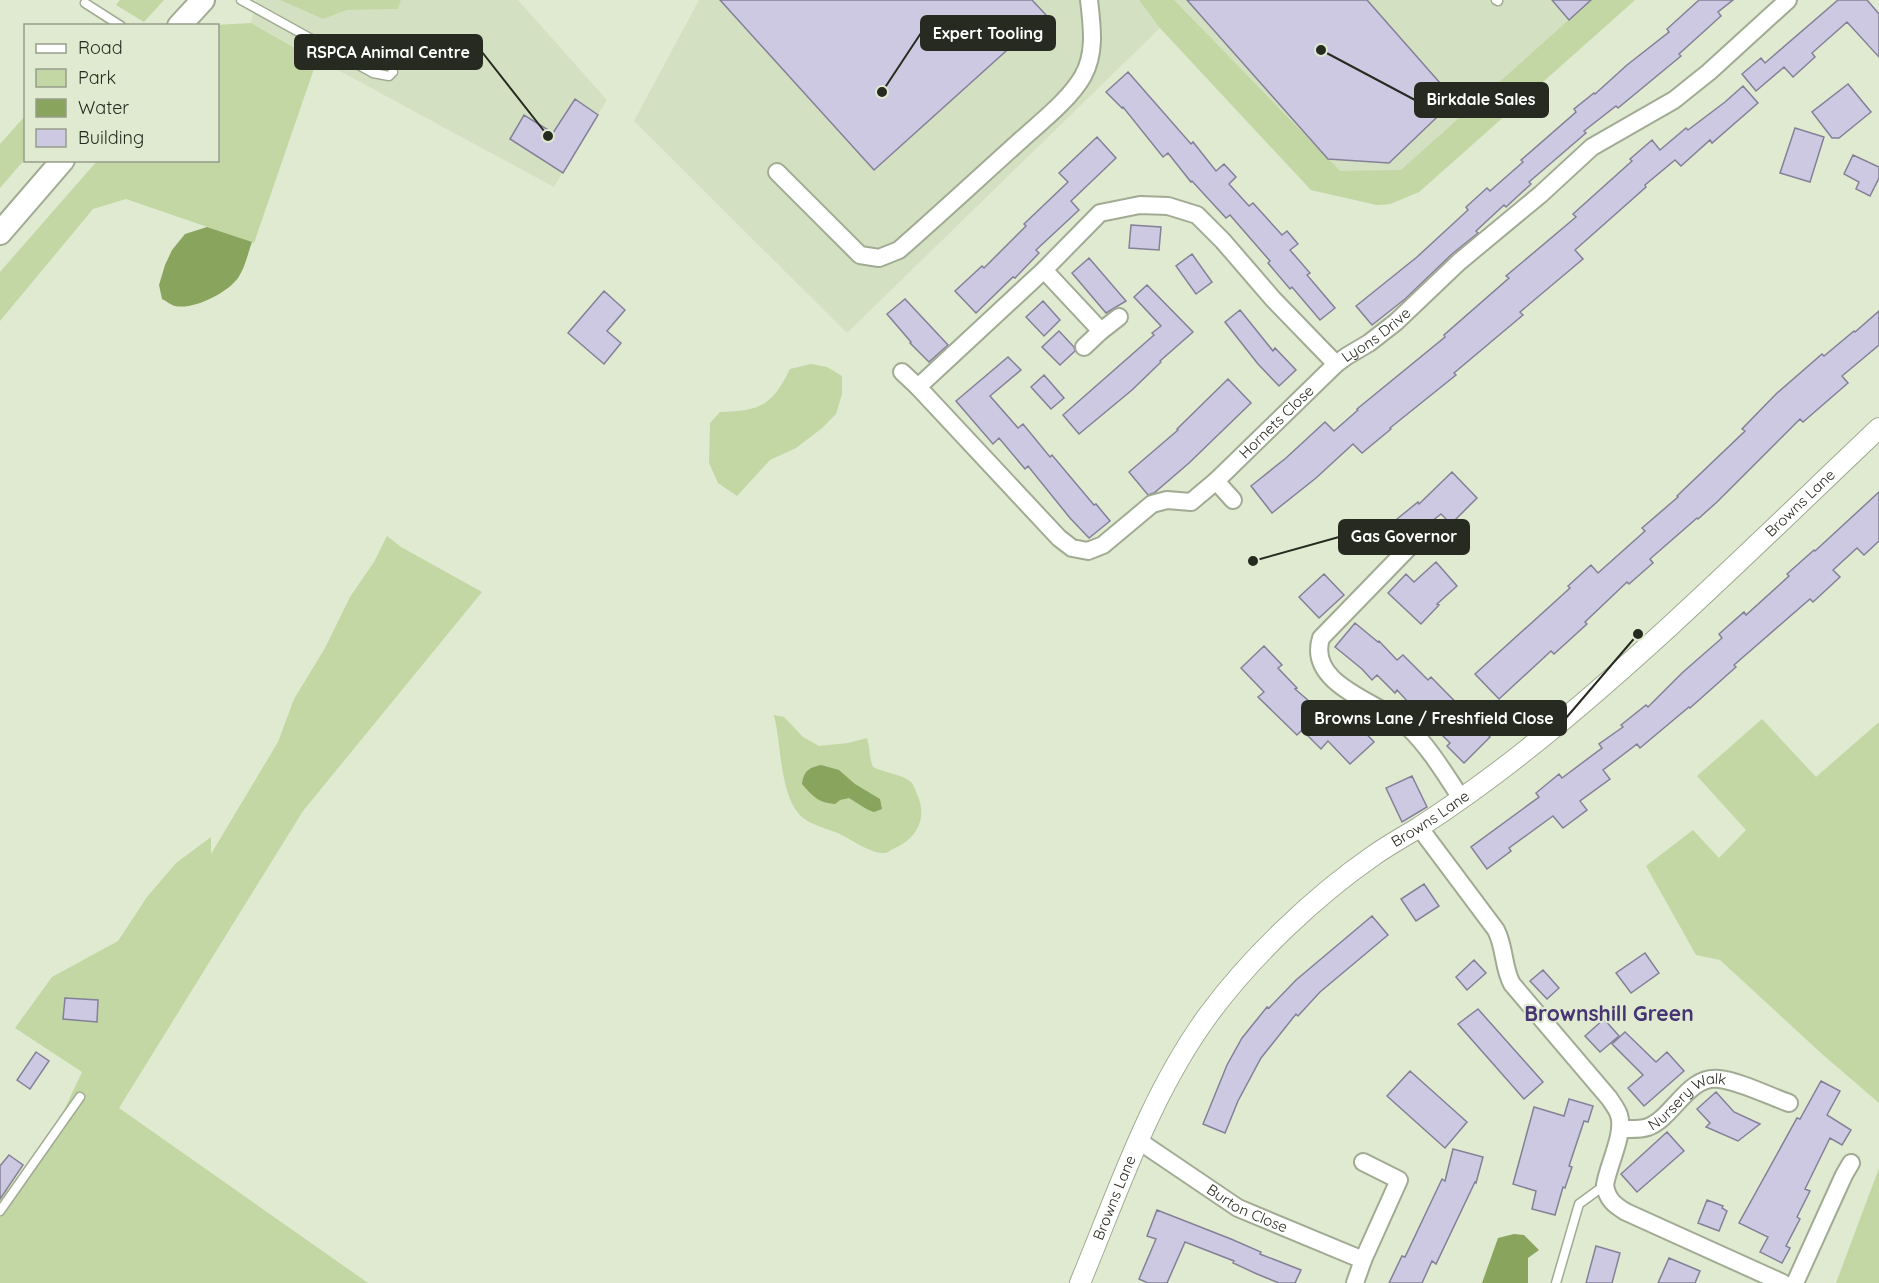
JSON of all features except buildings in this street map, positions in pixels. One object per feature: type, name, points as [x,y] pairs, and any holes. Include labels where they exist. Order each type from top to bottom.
[{"type":"main road","points":[[181,24],[203,0]]},
{"type":"main road","points":[[0,233],[61,162]]},
{"type":"street","points":[[777,172],[860,255],[879,258],[899,250],[1027,135],[1074,89],[1089,60],[1092,31],[1089,0]]},
{"type":"street","name":"Lyons Drive","points":[[918,387],[1044,270],[1100,213],[1140,205],[1168,206],[1197,215],[1336,364],[1396,322],[1459,262],[1541,194],[1592,147],[1674,100],[1709,72],[1788,0]]},
{"type":"street","points":[[1044,270],[1101,331]]},
{"type":"street","points":[[1083,347],[1119,317]]},
{"type":"street","name":"Hornets Close","points":[[918,387],[1059,538],[1072,548],[1088,551],[1103,544],[1152,504],[1167,500],[1191,502],[1216,481],[1336,364]]},
{"type":"street","points":[[902,372],[918,387]]},
{"type":"street","name":"Browns Lane","points":[[1080,1283],[1139,1141],[1178,1063],[1210,1013],[1250,966],[1288,926],[1330,889],[1534,744],[1734,565],[1879,428]]},
{"type":"street","points":[[1216,481],[1233,500]]},
{"type":"street","points":[[1422,534],[1321,638],[1318,646],[1319,655],[1324,668],[1333,679],[1349,692],[1390,714],[1407,727],[1424,746],[1461,798]]},
{"type":"street","points":[[1419,827],[1496,930],[1508,978],[1512,984],[1609,1098],[1619,1116],[1621,1129],[1605,1185],[1610,1200],[1626,1212],[1783,1283]]},
{"type":"street","name":"Nursery Walk","points":[[1621,1129],[1638,1129],[1655,1123],[1704,1080],[1718,1078],[1789,1103]]},
{"type":"street","name":"Burton Close","points":[[1139,1141],[1238,1208],[1364,1260]]},
{"type":"street","points":[[1355,1283],[1399,1180],[1363,1162]]},
{"type":"street","points":[[1795,1283],[1851,1163]]},
{"type":"lane","points":[[241,0],[374,73],[389,76],[393,72]]},
{"type":"lane","points":[[85,3],[118,24]]},
{"type":"lane","points":[[0,1211],[80,1097]]},
{"type":"lane","points":[[1556,1283],[1579,1204],[1605,1185]]},
{"type":"shaded area","points":[[256,0],[280,0],[323,19],[347,10],[398,9],[401,0],[518,0],[607,100],[554,187],[251,23]]},
{"type":"shaded area","points":[[699,0],[1635,0],[1419,192],[1390,204],[1377,205],[1311,190],[1160,28],[847,333],[634,121]]},
{"type":"green space","points":[[120,0],[164,0],[144,22],[116,5]]},
{"type":"green space","points":[[280,0],[401,0],[398,9],[347,10],[323,19]]},
{"type":"green space","points":[[1139,0],[1174,0],[1340,171],[1401,170],[1591,0],[1635,0],[1419,192],[1390,204],[1377,205],[1311,190],[1160,28]]},
{"type":"green space","points":[[251,23],[317,60],[254,243],[126,199],[93,209],[0,321],[0,272],[96,162],[219,162],[219,25]]},
{"type":"green space","points":[[24,117],[24,160],[0,188],[0,144]]},
{"type":"green space","points":[[811,364],[827,367],[842,376],[842,394],[836,414],[796,448],[770,460],[737,496],[718,483],[709,463],[710,423],[720,412],[745,410],[763,404],[777,391],[790,369]]},
{"type":"green space","points":[[387,536],[401,547],[482,592],[303,811],[119,1108],[368,1283],[0,1283],[0,1185],[8,1189],[58,1123],[82,1072],[15,1028],[52,977],[118,941],[147,897],[176,863],[211,837],[211,854],[278,742],[294,699],[325,648],[350,597],[374,562]]},
{"type":"green space","points":[[774,715],[784,717],[803,737],[819,746],[848,743],[867,738],[873,767],[902,777],[914,786],[920,803],[921,819],[914,834],[887,853],[880,853],[802,817],[792,804],[784,780]]},
{"type":"green space","points":[[1762,719],[1816,777],[1879,722],[1879,1103],[1720,960],[1696,955],[1646,866],[1693,830],[1719,858],[1746,830],[1697,776]]},
{"type":"green space","points":[[1879,1168],[1879,1283],[1836,1283]]},
{"type":"water","points":[[207,227],[252,242],[243,270],[233,284],[210,299],[183,307],[173,305],[162,299],[159,285],[165,265],[172,250],[185,234]]},
{"type":"water","points":[[821,765],[839,770],[855,784],[880,799],[882,809],[874,812],[849,798],[835,804],[816,798],[802,784],[807,771]]},
{"type":"water","points":[[1514,1234],[1524,1235],[1539,1250],[1528,1258],[1528,1283],[1482,1283],[1498,1238]]},
{"type":"place","name":"Birkdale Sales","points":[[1321,50]]},
{"type":"place","name":"Expert Tooling","points":[[882,92]]},
{"type":"place","name":"RSPCA Animal Centre","points":[[548,136]]},
{"type":"place","name":"Gas Governor","points":[[1253,561]]},
{"type":"place","name":"Browns Lane / Freshfield Close","points":[[1638,634]]},
{"type":"district","name":"Brownshill Green","points":[[1609,1014]]}]
